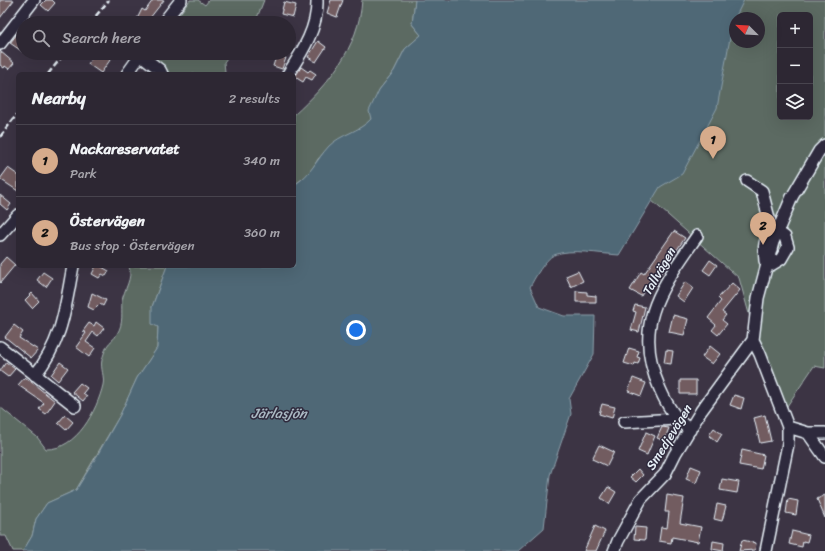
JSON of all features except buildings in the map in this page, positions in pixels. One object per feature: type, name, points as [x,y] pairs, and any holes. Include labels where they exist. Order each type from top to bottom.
[{"type":"street","points":[[22,16],[34,0]]},
{"type":"street","points":[[168,16],[181,0]]},
{"type":"street","points":[[289,72],[309,38],[314,24],[317,0]]},
{"type":"street","points":[[0,44],[16,23]]},
{"type":"street","points":[[128,72],[138,60]]},
{"type":"street","points":[[149,60],[161,72]]},
{"type":"street","points":[[766,551],[788,444],[788,427],[760,354],[753,340],[758,298],[768,264],[775,230],[792,197],[819,152],[825,146]]},
{"type":"street","points":[[747,181],[762,191],[775,230],[785,237],[788,247],[781,259],[775,264],[768,264]]},
{"type":"street","points":[[0,235],[16,217]]},
{"type":"street","name":"Tallvägen","points":[[690,430],[676,419],[665,400],[652,371],[648,343],[652,312],[657,298],[697,236]]},
{"type":"street","points":[[35,375],[54,347],[60,329],[73,268]]},
{"type":"street","name":"Smedjevägen","points":[[614,551],[641,499],[665,474],[690,430],[736,361],[753,340]]},
{"type":"street","points":[[0,347],[75,406]]},
{"type":"street","points":[[624,422],[676,419]]},
{"type":"street","points":[[788,427],[808,433],[825,433]]},
{"type":"street","points":[[808,433],[825,457]]},
{"type":"green space","points":[[190,0],[198,0],[205,5],[209,0],[264,0],[258,16],[178,16]]},
{"type":"green space","points":[[362,0],[415,0],[412,24],[421,35],[405,49],[394,71],[379,90],[371,119],[365,125],[330,146],[318,159],[310,173],[296,184],[296,113],[319,91],[340,64],[355,34],[360,17]]},
{"type":"green space","points":[[540,0],[825,0],[825,368],[814,366],[785,409],[751,321],[739,278],[651,200]]},
{"type":"green space","points":[[153,60],[226,60],[224,62],[225,72],[156,72]]},
{"type":"green space","points":[[129,268],[166,268],[152,307],[158,327],[157,348],[137,378],[120,415],[76,490],[47,503],[36,519],[32,536],[23,551],[13,551],[6,536],[0,536],[0,407],[37,437],[46,449],[57,448],[76,436],[91,416],[100,395],[103,385],[102,360],[107,346],[116,336],[121,326],[122,301],[129,280]]},
{"type":"water","name":"Järlasjön","points":[[415,0],[744,0],[738,12],[729,12],[729,44],[717,108],[682,174],[660,187],[619,255],[568,252],[554,255],[537,274],[530,287],[539,307],[564,316],[595,316],[594,354],[569,399],[571,414],[550,475],[544,528],[518,551],[23,551],[32,536],[36,519],[47,503],[76,490],[120,415],[137,378],[157,348],[158,327],[152,324],[152,307],[166,268],[296,268],[296,184],[305,177],[329,146],[361,127],[371,119],[369,111],[379,90],[394,71],[405,49],[421,35],[412,24]]},
{"type":"railway","points":[[96,16],[109,0]]},
{"type":"railway","points":[[50,72],[59,60]]},
{"type":"railway","points":[[0,137],[16,116]]},
{"type":"place","name":"Nackareservatet","points":[[713,159]]},
{"type":"place","name":"Östervägen","points":[[763,245]]}]
